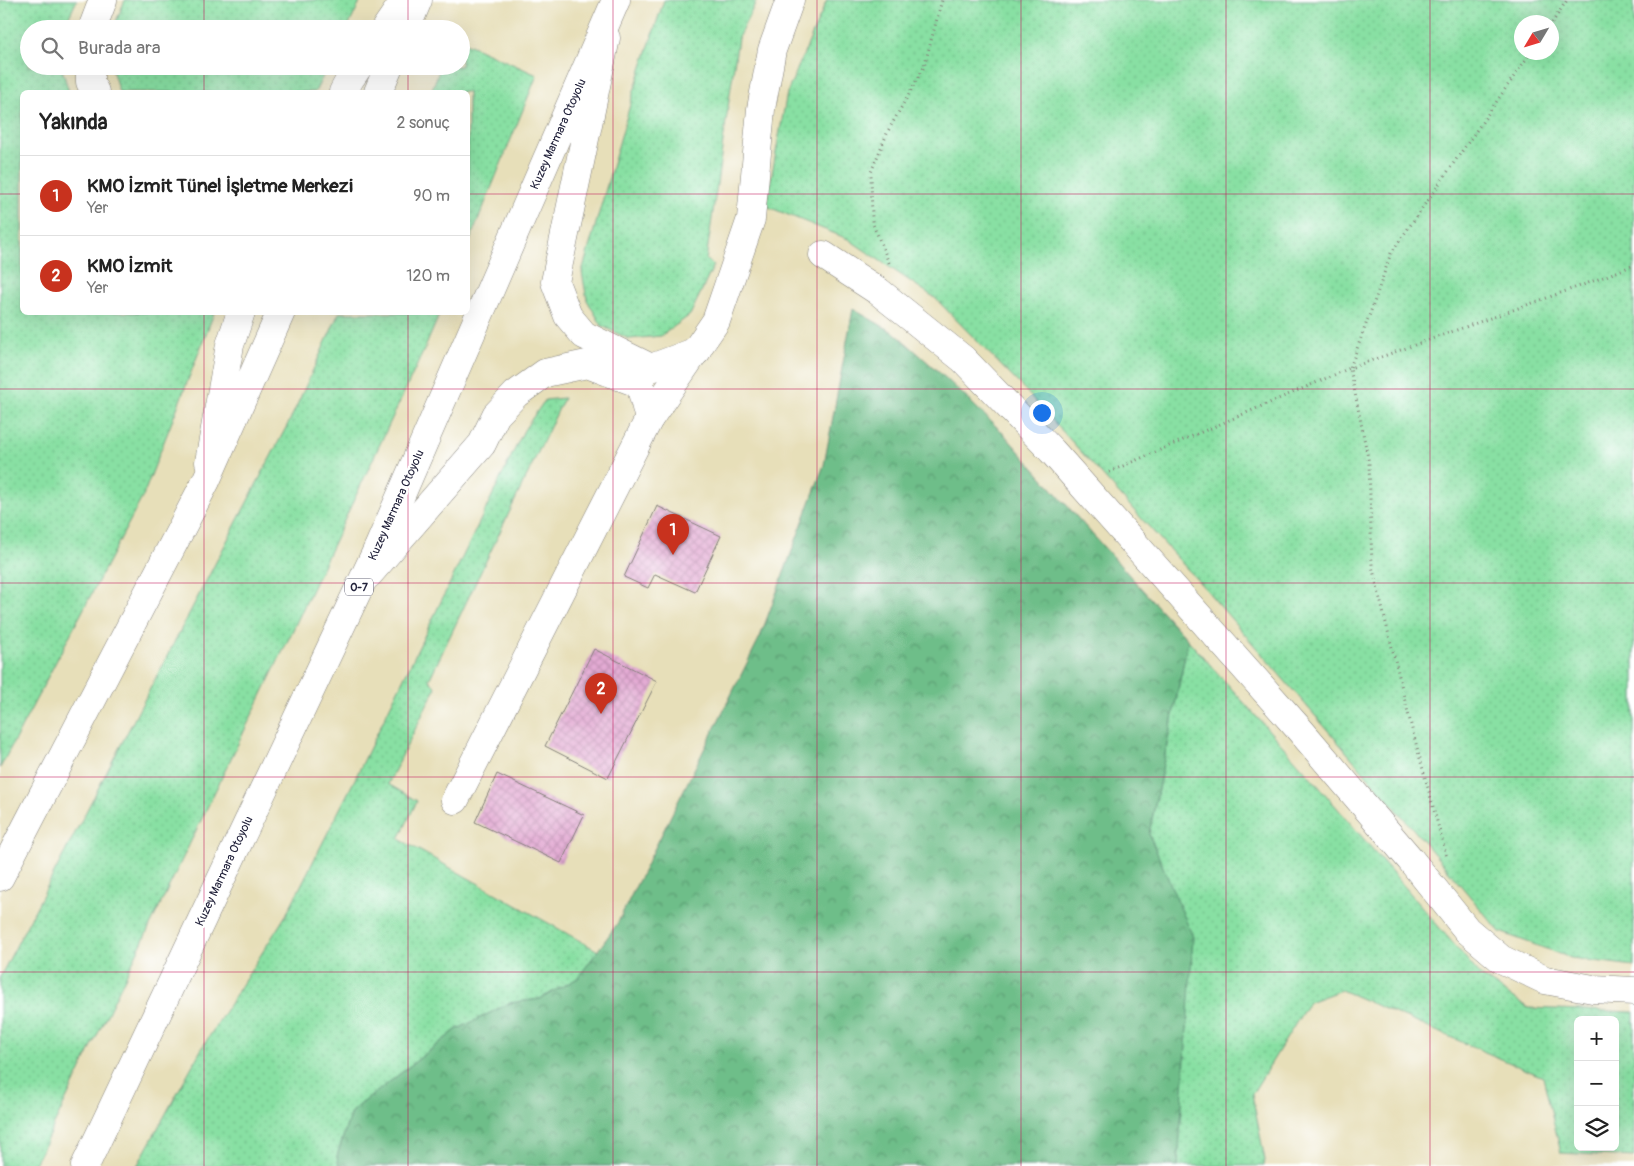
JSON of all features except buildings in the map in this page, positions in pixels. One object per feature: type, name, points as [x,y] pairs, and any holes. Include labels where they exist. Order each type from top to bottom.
[{"type":"main road","points":[[95,20],[103,0]]},
{"type":"main road","points":[[391,20],[405,0]]},
{"type":"main road","points":[[410,20],[418,0]]},
{"type":"main road","points":[[455,800],[649,420],[657,382],[697,351],[716,321],[751,220],[761,109],[772,50],[790,0]]},
{"type":"main road","points":[[614,5],[555,282],[568,316],[584,335],[657,382]]},
{"type":"main road","name":"Kuzey Marmara Otoyolu","points":[[85,1166],[378,548],[614,5]]},
{"type":"main road","points":[[90,75],[90,82],[94,90]]},
{"type":"main road","points":[[344,90],[353,75]]},
{"type":"main road","points":[[379,90],[386,75]]},
{"type":"main road","points":[[823,255],[878,291],[963,359],[1052,451],[1300,730],[1410,859],[1467,930],[1501,959],[1546,980],[1593,989],[1634,992]]},
{"type":"main road","points":[[206,481],[230,345],[240,315]]},
{"type":"main road","points":[[0,877],[206,481],[280,315]]},
{"type":"main road","points":[[360,585],[482,444],[496,415],[516,394],[530,383],[545,373],[587,364],[657,382]]},
{"type":"path","points":[[891,268],[872,222],[871,172],[888,130],[924,67],[942,0]]},
{"type":"path","points":[[1557,15],[1567,0]]},
{"type":"path","points":[[1448,863],[1412,729],[1372,566],[1369,462],[1350,368],[1391,253],[1525,60]]},
{"type":"path","points":[[1081,484],[1350,368],[1583,285],[1634,264]]},
{"type":"green space","points":[[0,0],[77,0],[67,20],[20,20],[20,75],[64,75],[68,90],[20,90],[20,315],[213,315],[143,496],[0,768]]},
{"type":"green space","points":[[125,0],[361,0],[351,20],[117,20]]},
{"type":"green space","points":[[664,0],[757,0],[738,38],[706,260],[714,265],[690,315],[661,336],[629,339],[602,326],[587,300],[582,272],[634,91]]},
{"type":"green space","points":[[827,0],[1634,0],[1634,966],[1571,958],[1500,932],[1208,592],[1026,391],[935,298],[848,239],[766,206],[787,93]]},
{"type":"green space","points":[[470,45],[537,75],[470,240],[470,90],[432,90],[438,75],[470,75]]},
{"type":"green space","points":[[114,75],[324,75],[316,90],[118,90]]},
{"type":"green space","points":[[853,309],[896,334],[1003,433],[1188,640],[1149,834],[1193,937],[1178,1166],[339,1166],[337,1156],[351,1112],[456,1030],[510,1003],[540,999],[578,978],[617,924],[760,637],[824,465]]},
{"type":"green space","points":[[338,315],[439,315],[292,632],[34,1166],[0,1166],[0,977],[292,416]]},
{"type":"green space","points":[[564,398],[429,680],[436,687],[388,784],[417,801],[399,839],[598,951],[578,978],[540,999],[510,1003],[456,1030],[351,1112],[337,1156],[339,1166],[137,1166],[202,1048],[286,915],[354,781],[524,430],[545,400]]},
{"type":"green space","points":[[1188,640],[1315,782],[1481,976],[1528,1008],[1634,1012],[1634,1157],[1561,1153],[1543,1077],[1341,990],[1309,1002],[1252,1094],[1265,1160],[1264,1166],[1178,1166],[1182,1094],[1149,834]]},
{"type":"place","name":"KMO İzmit Tünel İşletme Merkezi","points":[[673,555]]},
{"type":"place","name":"KMO İzmit","points":[[601,714]]}]
